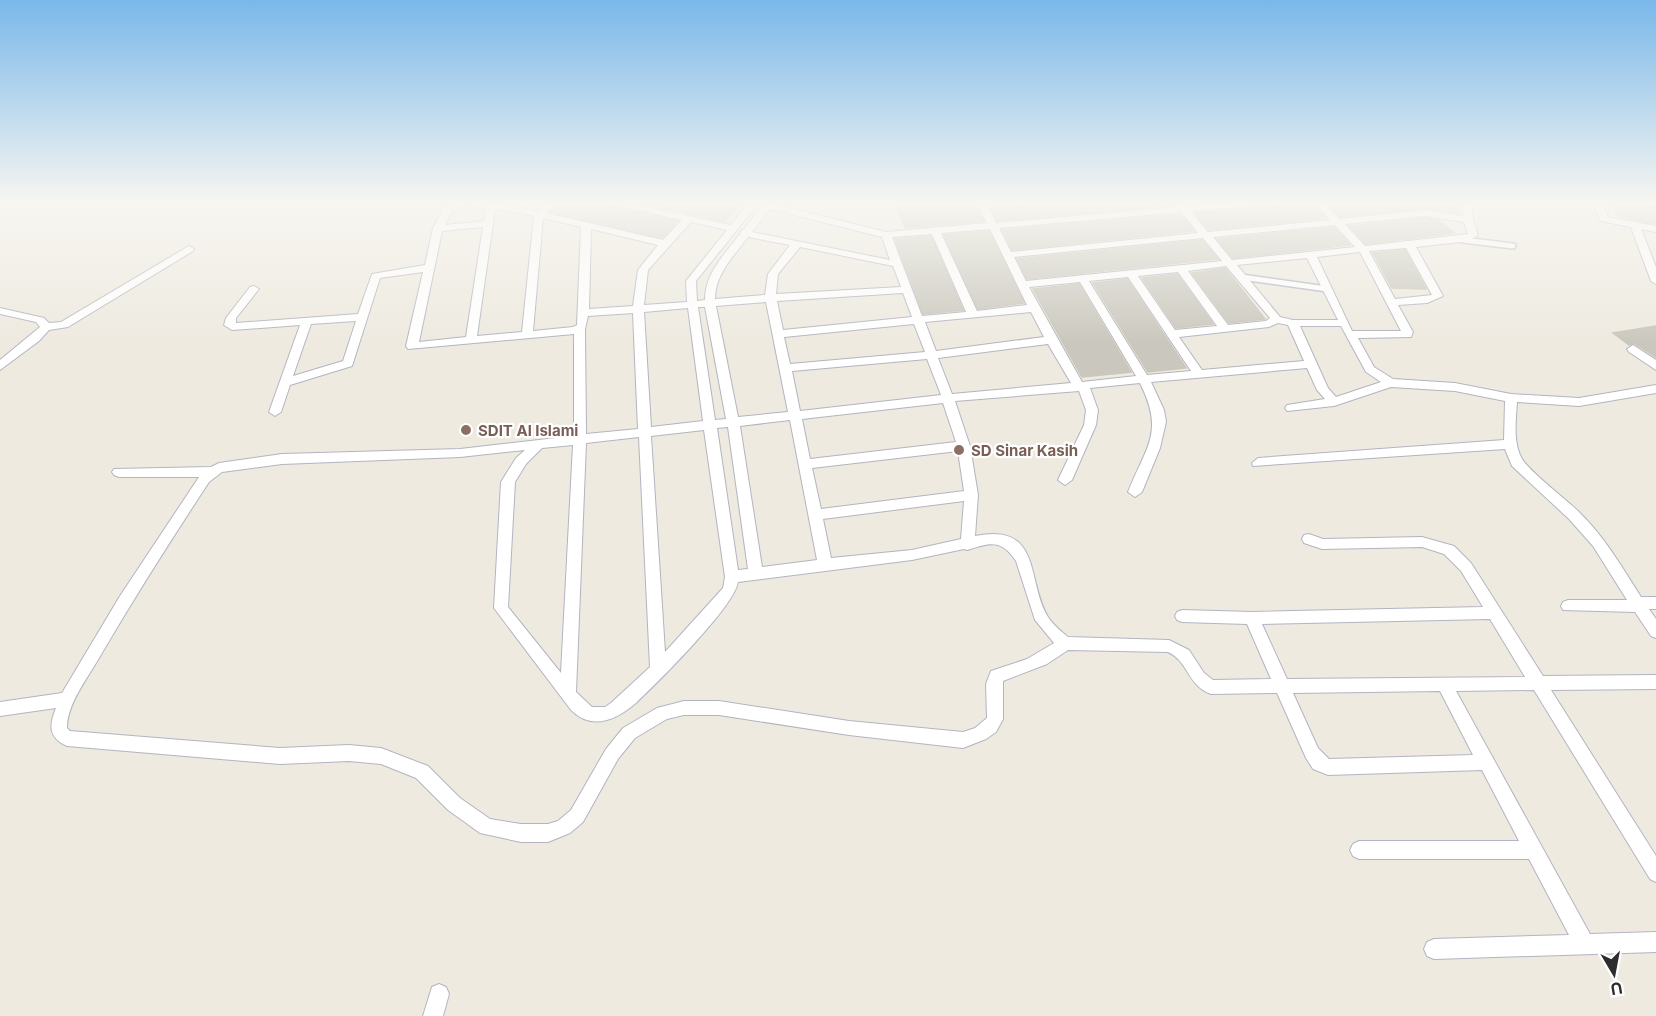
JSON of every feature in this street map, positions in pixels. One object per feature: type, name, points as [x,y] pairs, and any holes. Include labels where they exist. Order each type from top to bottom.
[{"type":"street","points":[[433,248],[412,346],[580,329]]},
{"type":"street","points":[[471,341],[485,248]]},
{"type":"street","points":[[527,335],[536,248]]},
{"type":"street","points":[[568,693],[580,439],[580,329],[583,313],[585,248]]},
{"type":"street","points":[[658,669],[638,309],[643,270],[661,248]]},
{"type":"street","points":[[539,444],[521,461],[508,482],[501,608],[584,713],[597,716],[621,704],[658,669],[720,604],[730,590],[732,578],[691,304],[691,281],[722,248]]},
{"type":"street","points":[[729,248],[712,281],[710,302],[734,422],[756,574]]},
{"type":"street","points":[[793,248],[772,273],[769,281],[784,368],[825,564]]},
{"type":"street","points":[[819,248],[897,264]]},
{"type":"street","points":[[891,248],[964,446],[971,495],[967,544]]},
{"type":"street","points":[[943,248],[973,315]]},
{"type":"street","points":[[1005,248],[1051,340],[1082,387],[1092,410],[1090,425],[1065,480]]},
{"type":"street","points":[[1008,255],[1073,248]]},
{"type":"street","points":[[1216,248],[1276,319],[1293,323],[1407,335],[1393,302],[1363,249]]},
{"type":"street","points":[[1022,285],[1370,248]]},
{"type":"street","points":[[1393,302],[1426,300],[1438,296],[1412,248]]},
{"type":"street","points":[[0,366],[36,339],[46,327],[64,325],[189,249]]},
{"type":"street","points":[[1651,251],[1656,281]]},
{"type":"street","points":[[1311,256],[1370,369],[1374,374],[1390,383]]},
{"type":"street","points":[[285,383],[348,363],[376,276],[428,268]]},
{"type":"street","points":[[1181,268],[1225,329]]},
{"type":"street","points":[[1131,274],[1198,373]]},
{"type":"street","points":[[1083,279],[1144,380],[1160,419],[1157,435],[1135,492]]},
{"type":"street","points":[[254,289],[231,318],[232,327],[361,317]]},
{"type":"street","points":[[583,313],[710,302],[908,290]]},
{"type":"street","points":[[778,334],[1034,308]]},
{"type":"street","points":[[0,311],[40,320],[46,327]]},
{"type":"street","points":[[1173,334],[1269,324],[1276,319]]},
{"type":"street","points":[[274,412],[307,321]]},
{"type":"street","points":[[1293,323],[1323,390],[1334,402]]},
{"type":"street","points":[[784,368],[931,355],[1051,340]]},
{"type":"street","points":[[1633,349],[1656,366]]},
{"type":"street","points":[[1065,643],[1038,663],[997,676],[994,683],[997,713],[994,720],[980,736],[963,740],[849,728],[710,707],[684,708],[663,713],[629,733],[612,754],[577,816],[564,827],[548,833],[521,833],[486,827],[453,804],[422,772],[381,756],[349,753],[280,756],[67,738],[59,732],[58,720],[67,699],[125,600],[204,479],[219,468],[282,459],[367,455],[437,455],[948,398],[1311,364]]},
{"type":"street","points":[[1291,408],[1334,402],[1390,383],[1466,388],[1511,398],[1579,402],[1656,389]]},
{"type":"street","points":[[1511,398],[1510,444],[1512,454],[1524,471],[1574,515],[1598,542],[1656,632]]},
{"type":"street","points":[[1258,463],[1510,444]]},
{"type":"street","points":[[804,464],[964,446]]},
{"type":"street","points":[[119,472],[213,472]]},
{"type":"street","points":[[814,515],[971,495]]},
{"type":"street","points":[[732,578],[825,564],[912,555],[991,538],[1001,539],[1011,545],[1023,559],[1041,619],[1065,643],[1169,646],[1183,652],[1198,677],[1207,686],[1656,682]]},
{"type":"street","points":[[1309,538],[1315,543],[1422,542],[1438,545],[1458,557],[1496,613],[1656,873]]},
{"type":"street","points":[[1568,606],[1656,603]]},
{"type":"street","points":[[1182,616],[1252,618],[1496,613]]},
{"type":"street","points":[[1252,618],[1312,753],[1319,763],[1328,767],[1486,762]]},
{"type":"street","points":[[1444,684],[1585,945]]},
{"type":"street","points":[[0,709],[67,699]]},
{"type":"street","points":[[1359,850],[1534,850]]},
{"type":"street","points":[[1434,950],[1656,942]]},
{"type":"street","points":[[433,1016],[439,994]]},
{"type":"lane","points":[[1241,277],[1327,289]]},
{"type":"building","points":[[899,248],[936,248],[963,310],[923,314]]},
{"type":"building","points":[[950,248],[997,248],[1024,303],[978,309]]},
{"type":"building","points":[[1120,248],[1209,248],[1218,259],[1027,279],[1017,259]]},
{"type":"building","points":[[1225,248],[1319,248],[1233,258]]},
{"type":"building","points":[[1405,250],[1426,289],[1392,288],[1373,253]]},
{"type":"building","points":[[1225,268],[1265,319],[1229,323],[1192,273]]},
{"type":"building","points":[[1177,274],[1213,324],[1176,328],[1142,278]]},
{"type":"building","points":[[1127,279],[1186,368],[1148,372],[1093,283]]},
{"type":"building","points":[[1079,284],[1131,372],[1082,377],[1033,289]]},
{"type":"building","points":[[1656,326],[1656,357],[1634,343],[1629,345],[1613,333]]},
{"type":"place","name":"SDIT Al Islami","points":[[466,430]]},
{"type":"place","name":"SD Sinar Kasih","points":[[959,450]]}]
